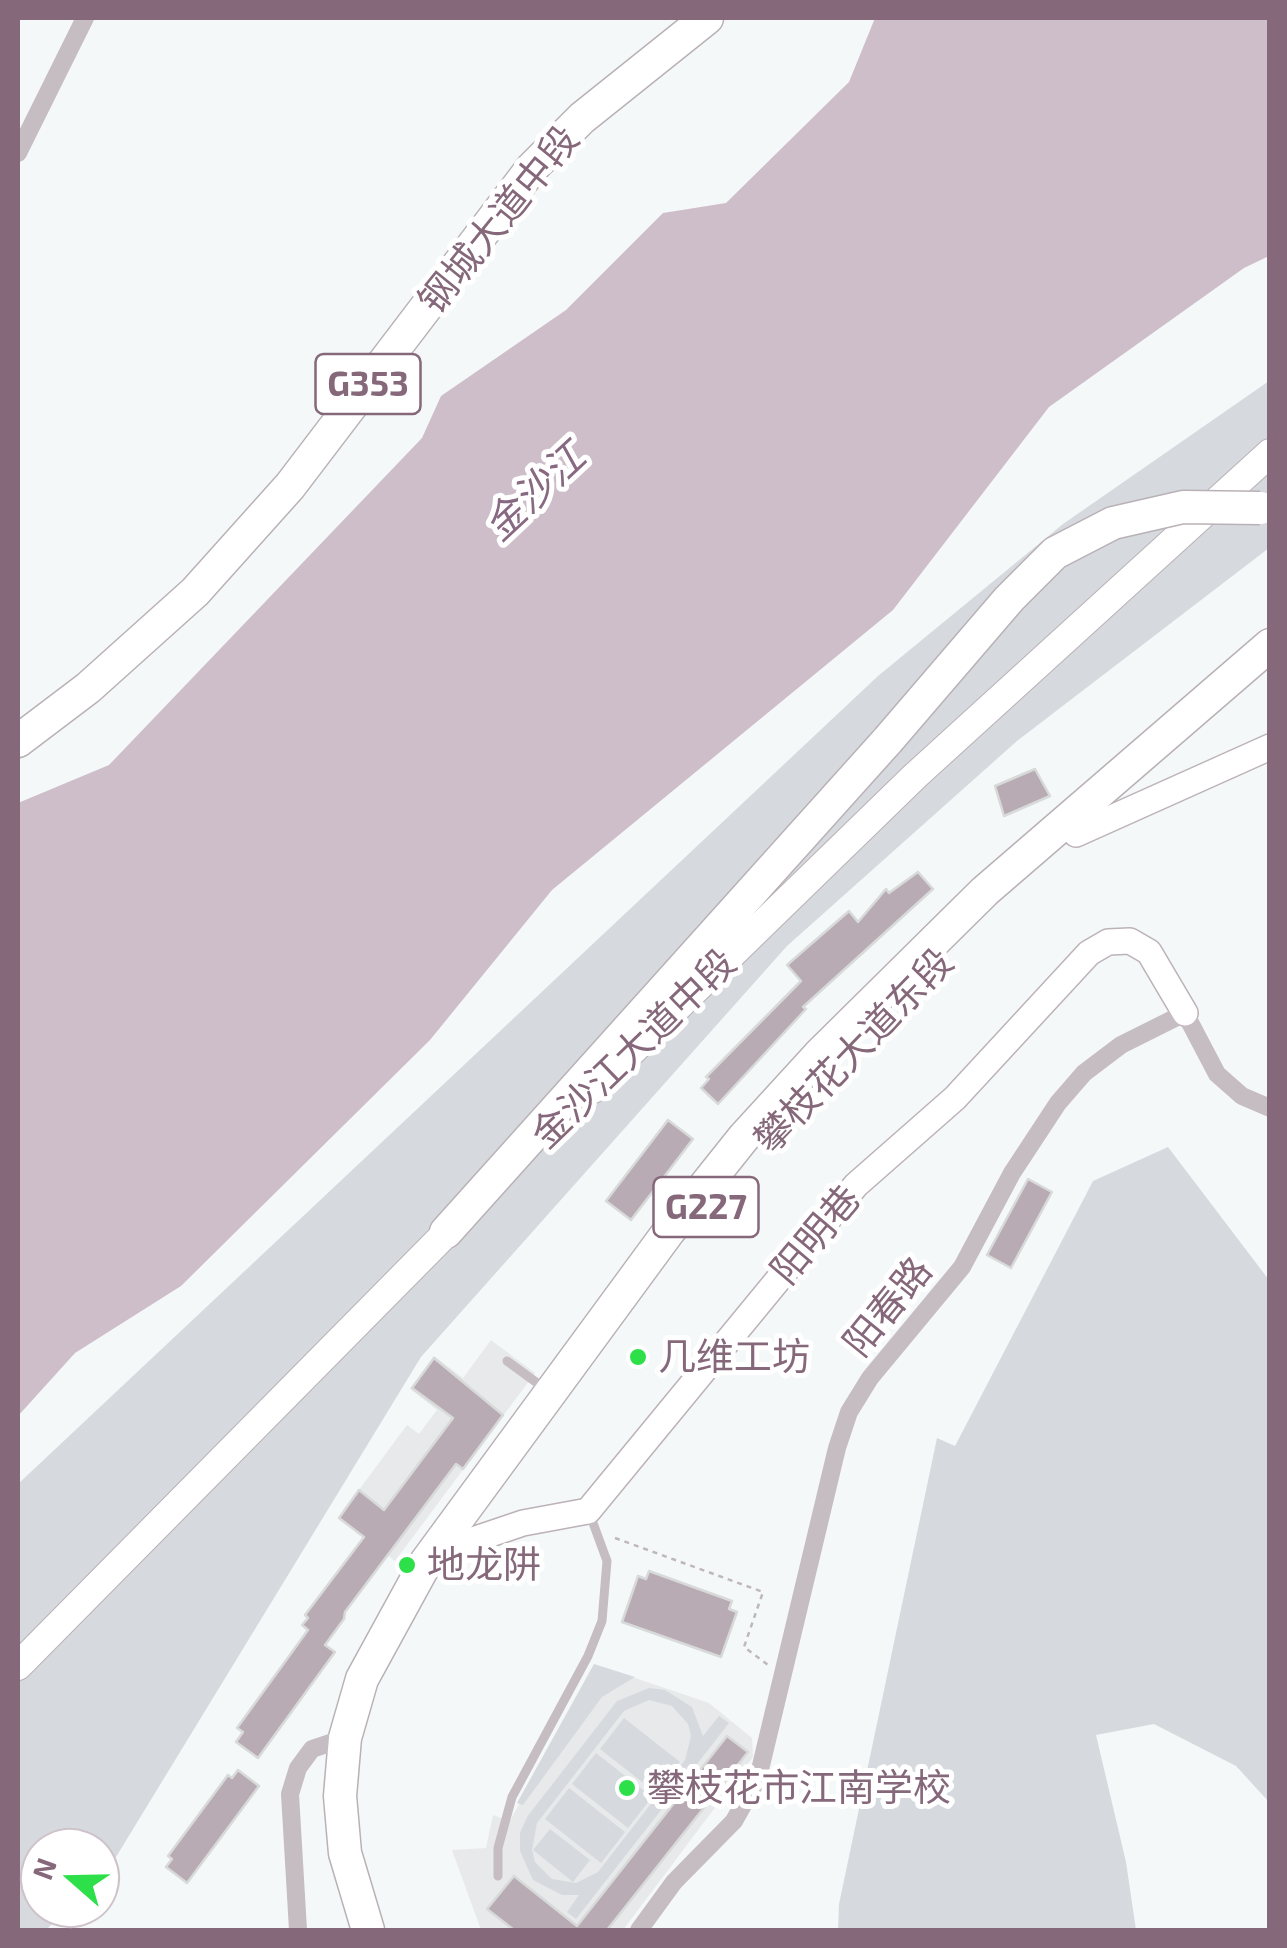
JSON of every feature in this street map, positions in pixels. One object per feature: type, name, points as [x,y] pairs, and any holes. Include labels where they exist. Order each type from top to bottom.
[{"type":"highway","name":"钢城大道中段","points":[[18,741],[88,688],[195,592],[290,486],[532,168],[582,118],[707,18]]},
{"type":"highway","points":[[446,1232],[527,1147],[1009,598],[1055,554],[1112,523],[1182,507],[1265,508]]},
{"type":"highway","name":"G227","points":[[1174,738],[1263,660]]},
{"type":"highway","name":"攀枝花大道东段","points":[[389,1930],[364,1846],[358,1790],[363,1732],[380,1672],[409,1614],[701,1213],[859,1042],[996,904],[1076,834],[1174,738]]},
{"type":"highway","name":"攀枝花大道东段","points":[[368,1930],[345,1853],[340,1796],[345,1738],[362,1679],[426,1562],[680,1218],[820,1056],[985,891],[1174,738]]},
{"type":"main road","name":"金沙江大道中段","points":[[527,1147],[914,776],[1270,453]]},
{"type":"main road","points":[[18,1666],[446,1232]]},
{"type":"street","points":[[18,153],[85,18]]},
{"type":"street","points":[[1076,834],[1270,747]]},
{"type":"street","name":"阳明巷","points":[[594,1522],[856,1185],[955,1098],[1089,953],[1108,942],[1130,941],[1150,952],[1185,1012]]},
{"type":"street","points":[[1185,1012],[1216,1074],[1242,1096],[1270,1108]]},
{"type":"street","name":"阳春路","points":[[638,1930],[662,1896],[748,1802],[836,1448],[849,1412],[870,1378],[962,1267],[1026,1150],[1058,1103],[1084,1073],[1121,1045],[1185,1012]]},
{"type":"street","points":[[426,1562],[458,1545],[523,1523],[594,1522]]},
{"type":"street","points":[[298,1930],[289,1831],[290,1794],[298,1768],[312,1749],[345,1738]]},
{"type":"lane","points":[[507,1361],[550,1393]]},
{"type":"lane","points":[[498,1876],[498,1848],[512,1797],[588,1656],[602,1621],[607,1561],[594,1522]]},
{"type":"path","points":[[594,1522],[764,1592],[744,1647],[782,1676]]},
{"type":"shaded area","points":[[1269,381],[1269,548],[1017,741],[787,946],[421,1357],[120,1850],[120,1828],[20,1828],[20,1928],[48,1928],[18,1930],[18,1484],[878,676],[1063,524]]},
{"type":"shaded area","points":[[1168,1147],[1269,1280],[1269,1802],[1236,1766],[1154,1724],[1096,1735],[1126,1862],[1136,1930],[838,1930],[839,1904],[937,1438],[955,1446],[1093,1181]]},
{"type":"shaded area","points":[[491,1340],[535,1373],[395,1561],[338,1518],[407,1425],[419,1434],[437,1410],[410,1389],[434,1356],[463,1378]]},
{"type":"shaded area","name":"攀枝花市江南学校","points":[[594,1664],[709,1703],[752,1738],[753,1757],[623,1930],[481,1930],[452,1850],[486,1848],[493,1815],[510,1821]]},
{"type":"shaded area","points":[[594,1664],[635,1677],[602,1697],[523,1805],[517,1803]]},
{"type":"shaded area","points":[[649,1688],[665,1690],[692,1707],[703,1736],[719,1716],[729,1723],[576,1919],[567,1912],[579,1895],[562,1895],[533,1880],[520,1851],[520,1833],[527,1817],[617,1701]],"holes":[[[649,1700],[672,1706],[688,1724],[691,1736],[685,1760],[598,1872],[576,1883],[552,1879],[535,1862],[532,1850],[537,1823],[624,1711]]]},
{"type":"shaded area","points":[[624,1718],[680,1762],[656,1793],[600,1749]]},
{"type":"shaded area","points":[[596,1753],[652,1797],[628,1828],[572,1784]]},
{"type":"shaded area","points":[[569,1788],[625,1832],[601,1863],[545,1819]]},
{"type":"shaded area","points":[[550,1829],[590,1860],[573,1882],[533,1850]]},
{"type":"water","name":"金沙江","points":[[875,18],[1269,18],[1269,256],[1244,268],[1049,407],[893,610],[552,890],[430,1040],[181,1286],[75,1353],[18,1416],[18,803],[109,765],[422,438],[441,396],[566,310],[663,213],[726,203],[849,82]]},
{"type":"building","points":[[1035,769],[1050,796],[1004,816],[995,786]]},
{"type":"building","points":[[918,872],[933,889],[803,1007],[806,1009],[718,1104],[701,1088],[709,1079],[706,1077],[801,981],[787,965],[849,911],[858,922],[886,889],[889,893]]},
{"type":"building","points":[[668,1120],[693,1139],[631,1220],[606,1201]]},
{"type":"building","points":[[1028,1179],[1052,1192],[1011,1268],[987,1255]]},
{"type":"building","points":[[434,1358],[503,1415],[463,1469],[456,1464],[345,1612],[325,1645],[335,1652],[258,1758],[236,1742],[243,1732],[237,1728],[308,1630],[302,1625],[308,1618],[305,1615],[364,1537],[339,1518],[359,1490],[384,1510],[453,1418],[412,1388]]},
{"type":"building","points":[[649,1571],[732,1601],[729,1609],[737,1612],[721,1657],[622,1622],[638,1576],[646,1579]]},
{"type":"building","points":[[727,1736],[748,1752],[607,1930],[514,1930],[487,1909],[514,1876],[577,1926]]},
{"type":"building","points":[[238,1770],[259,1786],[187,1883],[166,1867],[172,1859],[168,1856],[228,1775],[232,1778]]},
{"type":"place","name":"几维工坊","points":[[638,1357]]},
{"type":"place","name":"地龙阱","points":[[407,1565]]},
{"type":"place","name":"攀枝花市江南学校","points":[[627,1788]]}]
